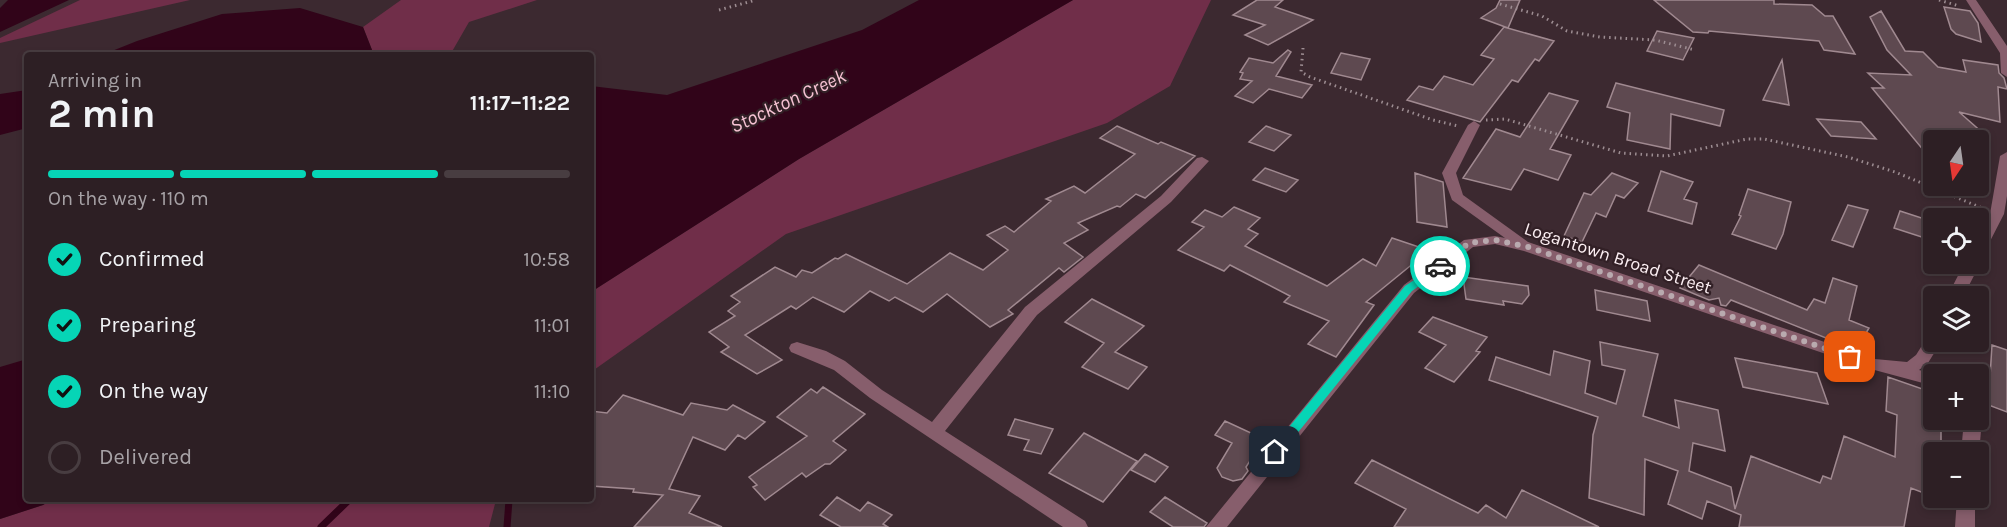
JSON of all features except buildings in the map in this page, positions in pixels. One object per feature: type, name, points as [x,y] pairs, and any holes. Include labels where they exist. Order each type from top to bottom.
[{"type":"street","points":[[1971,0],[2006,53],[2007,73]]},
{"type":"street","points":[[1474,125],[1449,173],[1456,197],[1528,247]]},
{"type":"street","points":[[1989,234],[2002,215],[2007,156]]},
{"type":"street","points":[[934,432],[1031,311],[1166,199],[1202,161]]},
{"type":"street","name":"Logantown Broad Street","points":[[1216,527],[1409,289],[1469,243],[1496,240],[1528,247],[1873,364],[1923,377]]},
{"type":"street","points":[[797,348],[816,353],[849,370],[876,394],[1078,527]]},
{"type":"street","points":[[1899,370],[1916,366],[1927,352]]},
{"type":"street","points":[[1965,508],[1965,527]]},
{"type":"path","points":[[719,10],[756,0]]},
{"type":"path","points":[[1500,4],[1542,16],[1567,31],[1600,37],[1655,40],[1695,51]]},
{"type":"path","points":[[1303,48],[1301,72],[1310,77],[1455,126],[1474,125],[1492,119],[1505,119],[1621,153],[1667,156],[1747,139],[1764,139],[1848,157],[1896,172],[2002,215]]},
{"type":"shaded area","points":[[80,0],[190,0],[0,43],[0,38]]},
{"type":"shaded area","points":[[401,0],[537,0],[469,22],[452,52],[373,52],[363,27]]},
{"type":"shaded area","points":[[1073,0],[1211,0],[1170,86],[1107,123],[786,234],[594,370],[594,290],[799,159]]},
{"type":"shaded area","points":[[48,502],[495,502],[489,527],[0,527],[0,519]]},
{"type":"water","points":[[8,0],[69,0],[0,32],[0,8]]},
{"type":"water","name":"Stockton Creek","points":[[919,0],[1073,0],[799,159],[594,290],[594,86],[667,95],[862,30]]},
{"type":"water","points":[[300,8],[363,27],[373,52],[110,52],[222,14]]},
{"type":"water","points":[[24,90],[24,129],[0,135],[0,94]]},
{"type":"water","points":[[24,360],[24,502],[48,502],[0,519],[0,367]]},
{"type":"waterway","points":[[321,527],[347,502]]},
{"type":"waterway","points":[[507,527],[509,502]]},
{"type":"way so far","points":[[1440,266],[1469,243],[1496,240],[1528,247],[1850,357]]},
{"type":"route","points":[[1275,452],[1409,289],[1440,266]]}]
